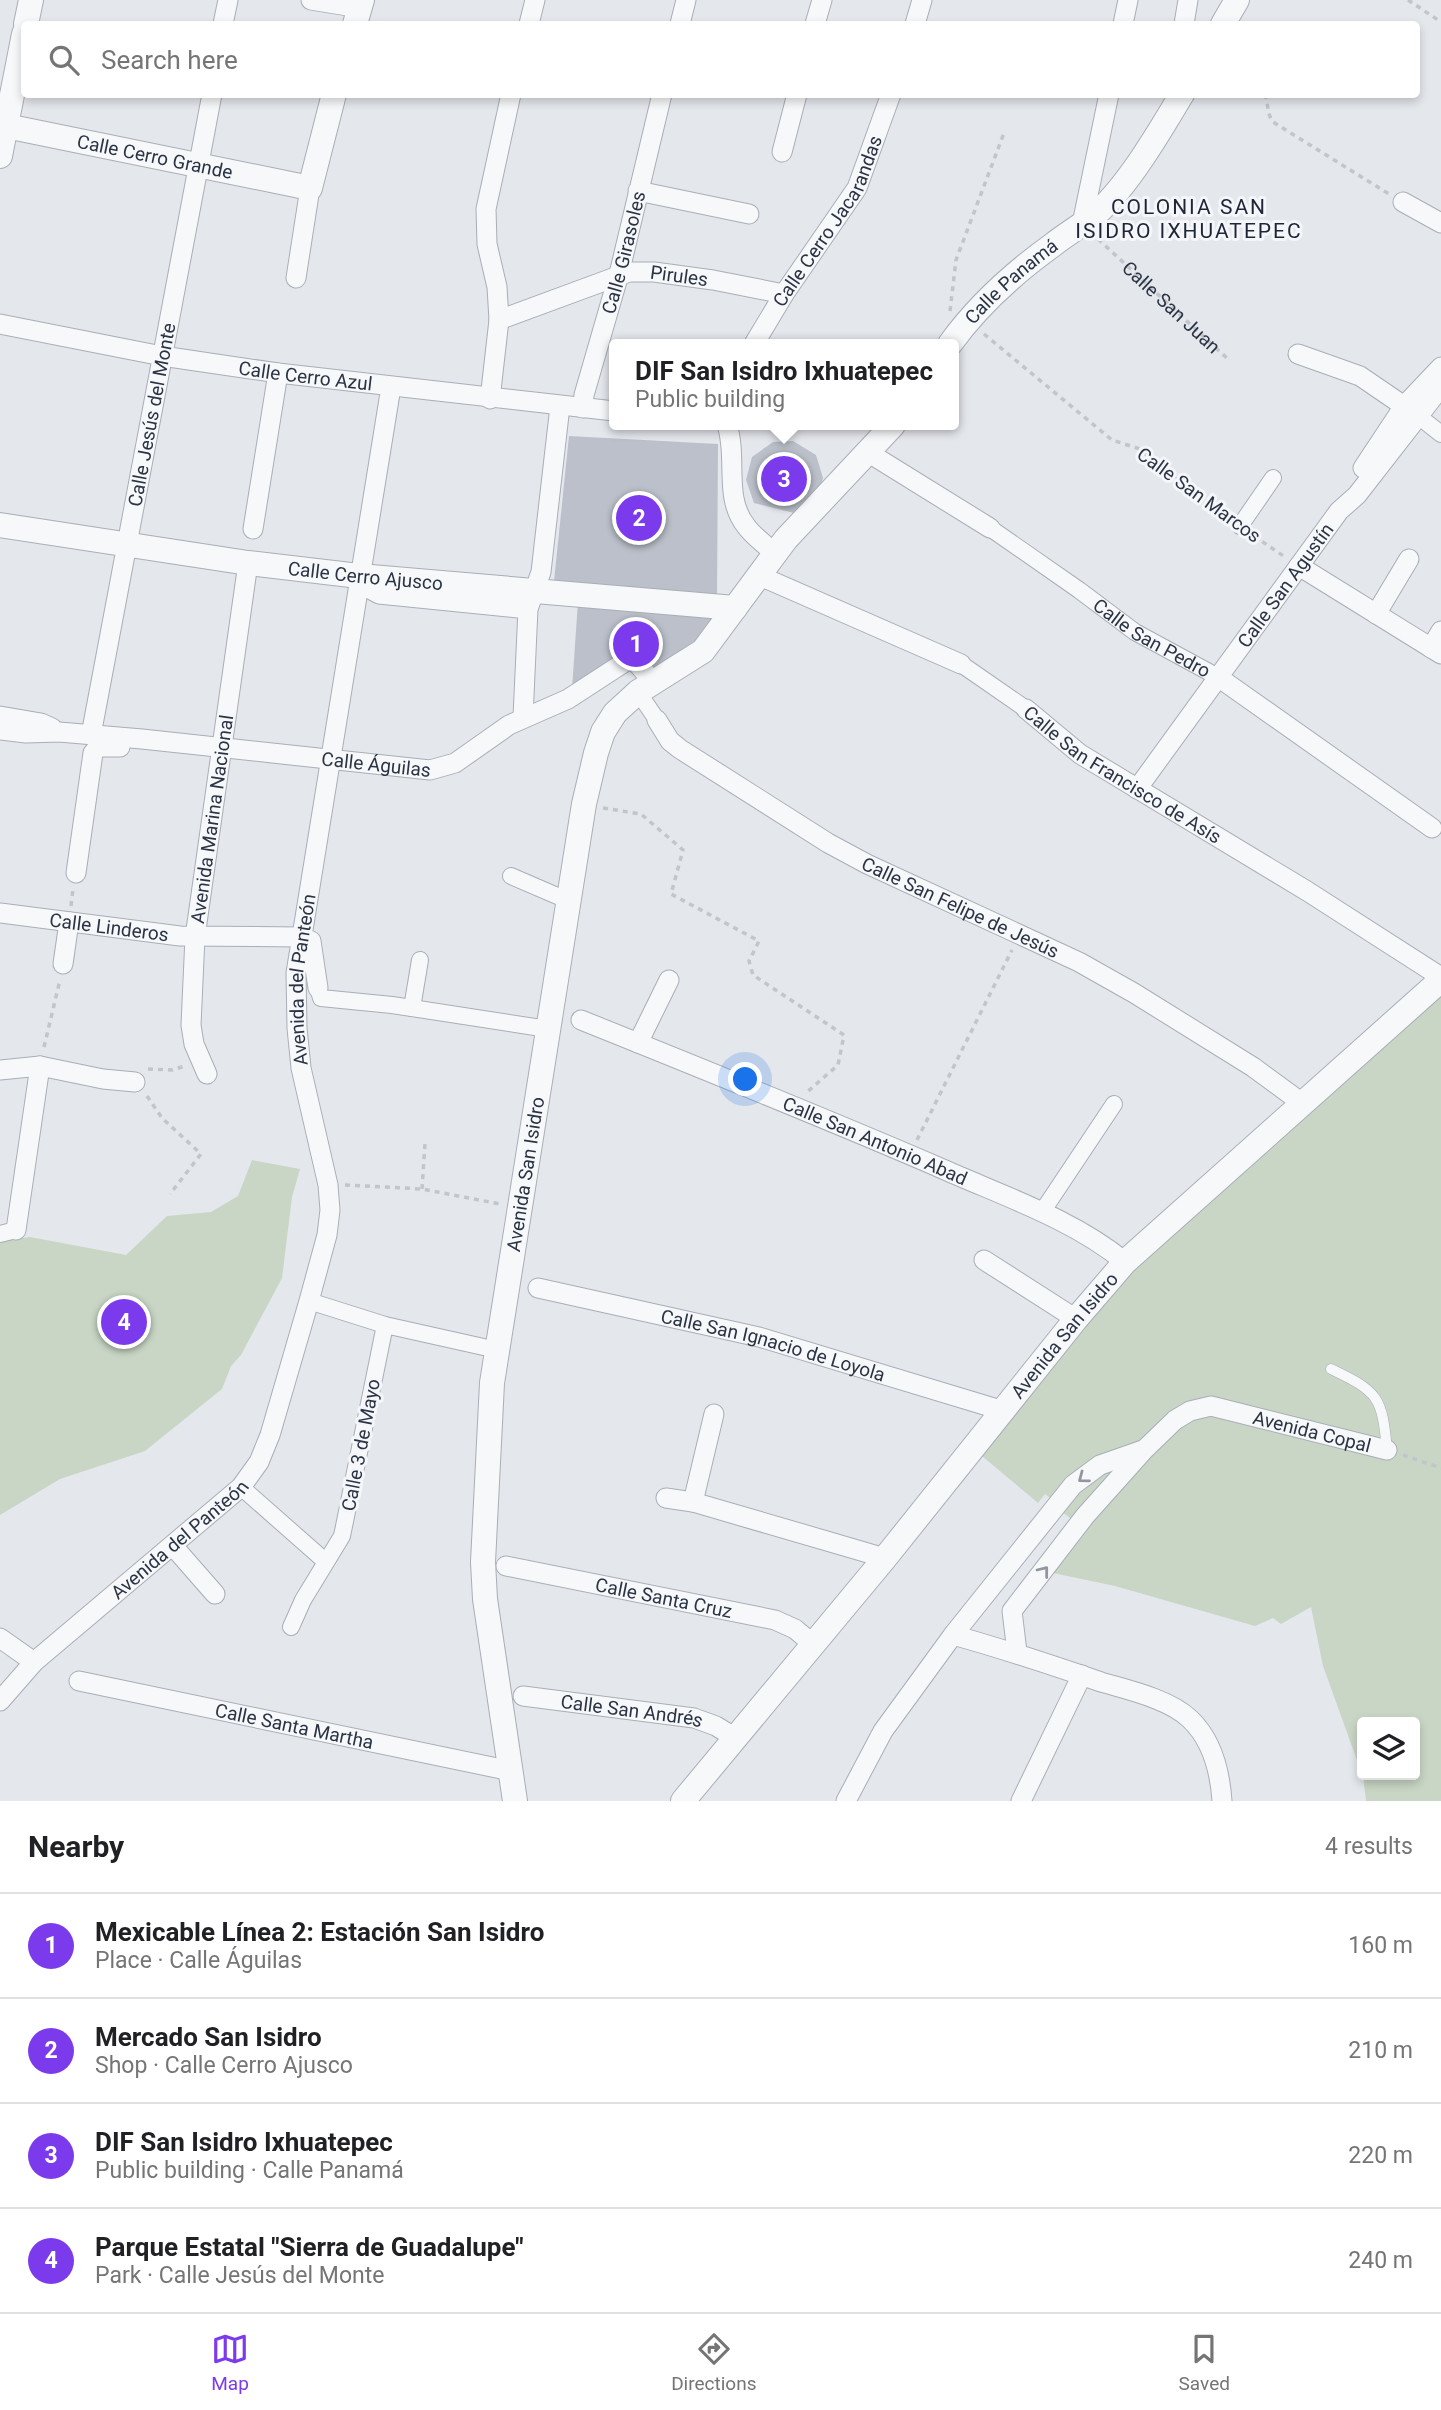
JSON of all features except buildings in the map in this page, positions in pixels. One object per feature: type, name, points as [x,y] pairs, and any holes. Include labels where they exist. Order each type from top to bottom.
[{"type":"street","points":[[27,21],[31,0]]},
{"type":"street","points":[[224,21],[228,0]]},
{"type":"street","points":[[311,0],[359,11]]},
{"type":"street","points":[[530,21],[535,0]]},
{"type":"street","points":[[681,21],[686,0]]},
{"type":"street","points":[[816,21],[821,0]]},
{"type":"street","points":[[916,21],[922,0]]},
{"type":"street","points":[[1124,21],[1128,0]]},
{"type":"street","points":[[1184,21],[1188,0]]},
{"type":"street","points":[[1225,21],[1237,0]]},
{"type":"street","points":[[0,156],[3,126],[21,47]]},
{"type":"street","name":"Calle Jesús del Monte","points":[[91,735],[211,98]]},
{"type":"street","points":[[296,278],[310,188],[333,98]]},
{"type":"street","points":[[489,399],[499,320],[497,287],[485,227],[486,209],[509,98]]},
{"type":"street","name":"Calle Girasoles","points":[[583,408],[619,274],[661,98]]},
{"type":"street","points":[[782,152],[796,98]]},
{"type":"street","name":"Calle Cerro Jacarandas","points":[[757,339],[784,294],[857,188],[890,98]]},
{"type":"street","points":[[1082,224],[1108,98]]},
{"type":"street","name":"Calle Panamá","points":[[954,339],[1019,271],[1098,212],[1139,162],[1179,98]]},
{"type":"street","name":"Calle Cerro Grande","points":[[3,126],[310,188]]},
{"type":"street","points":[[638,191],[749,214]]},
{"type":"street","points":[[1403,202],[1441,223]]},
{"type":"street","name":"Pirules","points":[[499,320],[619,274],[654,272],[784,294]]},
{"type":"street","name":"Calle Cerro Azul","points":[[0,324],[162,356],[278,373],[609,411]]},
{"type":"street","points":[[1298,354],[1360,376],[1441,435]]},
{"type":"street","points":[[1410,411],[1441,367]]},
{"type":"street","points":[[253,529],[278,373]]},
{"type":"street","name":"Avenida del Panteón","points":[[0,1701],[34,1662],[241,1487],[259,1462],[270,1435],[327,1235],[330,1210],[328,1185],[301,1068],[296,1028],[296,972],[391,387]]},
{"type":"street","name":"Calle San Agustín","points":[[1137,789],[1339,511],[1371,477],[1410,411],[1441,387]]},
{"type":"street","points":[[523,718],[532,600],[541,572],[560,406]]},
{"type":"street","points":[[728,430],[734,501],[746,527],[774,553]]},
{"type":"street","points":[[735,608],[774,553],[889,430]]},
{"type":"street","name":"Calle San Pedro","points":[[869,453],[990,528],[1135,632],[1219,677],[1432,828]]},
{"type":"street","points":[[1240,526],[1273,478]]},
{"type":"street","name":"Calle Cerro Ajusco","points":[[0,525],[248,563],[532,600],[735,608]]},
{"type":"street","points":[[1376,614],[1409,559]]},
{"type":"street","name":"Avenida Marina Nacional","points":[[207,1074],[194,1044],[191,1025],[195,937],[248,563]]},
{"type":"street","points":[[1299,566],[1376,614],[1438,644]]},
{"type":"street","name":"Calle San Francisco de Asís","points":[[758,575],[961,664],[1026,709],[1080,754],[1307,891],[1441,979]]},
{"type":"street","name":"Avenida San Isidro","points":[[515,1801],[485,1599],[483,1562],[491,1396],[584,804],[603,732],[615,713],[646,687],[703,651],[735,608]]},
{"type":"street","name":"Calle Águilas","points":[[0,730],[26,733],[59,732],[421,769],[440,768],[470,754],[523,718],[568,699],[628,660],[636,662],[646,687]]},
{"type":"street","name":"Calle San Felipe de Jesús","points":[[646,687],[657,720],[670,741],[828,843],[867,864],[1079,962],[1135,993],[1253,1067],[1302,1103]]},
{"type":"street","name":"Calle Águilas","points":[[0,716],[41,723],[59,732]]},
{"type":"street","points":[[76,873],[94,750],[100,747],[155,746],[170,742]]},
{"type":"street","points":[[511,876],[569,901]]},
{"type":"street","name":"Calle Linderos","points":[[0,913],[195,937],[302,937]]},
{"type":"street","points":[[63,964],[69,922]]},
{"type":"street","points":[[302,937],[311,941],[317,988],[321,998],[412,1008],[548,1029]]},
{"type":"street","points":[[412,1008],[420,960]]},
{"type":"street","points":[[638,1043],[669,979]]},
{"type":"street","name":"Avenida San Isidro","points":[[684,1801],[1125,1262],[1441,979]]},
{"type":"street","name":"Calle San Antonio Abad","points":[[581,1020],[791,1105],[1042,1212],[1105,1246],[1125,1262]]},
{"type":"street","points":[[0,1070],[40,1066],[103,1079],[135,1082]]},
{"type":"street","points":[[8,1232],[40,1066]]},
{"type":"street","points":[[1042,1212],[1114,1104]]},
{"type":"street","points":[[984,1260],[1076,1319]]},
{"type":"street","name":"Calle San Ignacio de Loyola","points":[[538,1288],[759,1337],[1004,1411]]},
{"type":"street","points":[[309,1301],[385,1325],[497,1350]]},
{"type":"street","name":"Calle 3 de Mayo","points":[[291,1628],[303,1600],[342,1536],[385,1325]]},
{"type":"street","name":"Avenida Copal","points":[[1012,1611],[1085,1516],[1144,1450],[1175,1420],[1190,1411],[1211,1406],[1387,1450]]},
{"type":"street","points":[[693,1502],[714,1414]]},
{"type":"street","name":"Avenida Copal","points":[[846,1801],[883,1731],[953,1634],[1073,1485],[1101,1465],[1144,1450]]},
{"type":"street","points":[[241,1487],[325,1561]]},
{"type":"street","points":[[666,1498],[693,1502],[885,1558]]},
{"type":"street","points":[[1048,1517],[1072,1535]]},
{"type":"street","points":[[173,1546],[215,1594]]},
{"type":"street","name":"Calle Santa Cruz","points":[[506,1566],[775,1620],[795,1629],[814,1644]]},
{"type":"street","points":[[986,1594],[1012,1611],[1017,1652]]},
{"type":"street","points":[[953,1634],[1017,1652],[1160,1701],[1189,1718],[1209,1744],[1221,1779],[1222,1801]]},
{"type":"street","points":[[0,1638],[34,1662]]},
{"type":"street","points":[[1021,1801],[1082,1675]]},
{"type":"street","name":"Calle Santa Martha","points":[[79,1681],[510,1771]]},
{"type":"street","name":"Calle San Andrés","points":[[523,1696],[694,1718],[737,1738]]},
{"type":"lane","name":"Avenida Copal","points":[[1331,1369],[1360,1383],[1379,1403],[1384,1416],[1387,1450]]},
{"type":"path","points":[[1408,0],[1441,22]]},
{"type":"path","points":[[1266,98],[1267,113],[1273,122],[1403,202]]},
{"type":"path","points":[[951,339],[950,297],[956,260],[1004,133]]},
{"type":"path","name":"Calle San Juan","points":[[1082,224],[1230,361]]},
{"type":"path","name":"Calle San Marcos","points":[[969,321],[1112,440],[1140,449],[1195,495],[1299,566]]},
{"type":"path","points":[[584,804],[640,814],[683,850],[671,894],[759,942],[749,961],[753,975],[844,1035],[838,1065],[791,1105]]},
{"type":"path","points":[[69,922],[76,873]]},
{"type":"path","points":[[910,1155],[1019,935]]},
{"type":"path","points":[[40,1066],[63,964]]},
{"type":"path","points":[[135,1082],[143,1087],[162,1118],[201,1154],[170,1194]]},
{"type":"path","points":[[422,1189],[425,1144]]},
{"type":"path","points":[[328,1185],[422,1189],[520,1208]]},
{"type":"path","points":[[1387,1450],[1441,1468]]},
{"type":"green space","points":[[1441,996],[1441,1801],[1366,1801],[1364,1780],[1420,1780],[1420,1717],[1357,1717],[1357,1760],[1323,1666],[1311,1607],[1281,1624],[1273,1618],[1255,1626],[1115,1586],[1048,1572],[1073,1520],[1059,1510],[1061,1506],[1045,1494],[1038,1503],[982,1456],[1129,1272]]},
{"type":"green space","points":[[252,1160],[300,1169],[292,1197],[282,1278],[241,1355],[231,1366],[222,1389],[145,1451],[60,1479],[0,1515],[0,1241],[30,1237],[126,1255],[167,1216],[211,1212],[238,1196]]},
{"type":"place","name":"DIF San Isidro Ixhuatepec","points":[[784,479]]},
{"type":"place","name":"Mercado San Isidro","points":[[639,518]]},
{"type":"place","name":"Mexicable Línea 2: Estación San Isidro","points":[[636,644]]},
{"type":"place","name":"Parque Estatal \"Sierra de Guadalupe\"","points":[[124,1322]]},
{"type":"district","name":"COLONIA SAN ISIDRO IXHUATEPEC","points":[[1189,219]]}]
